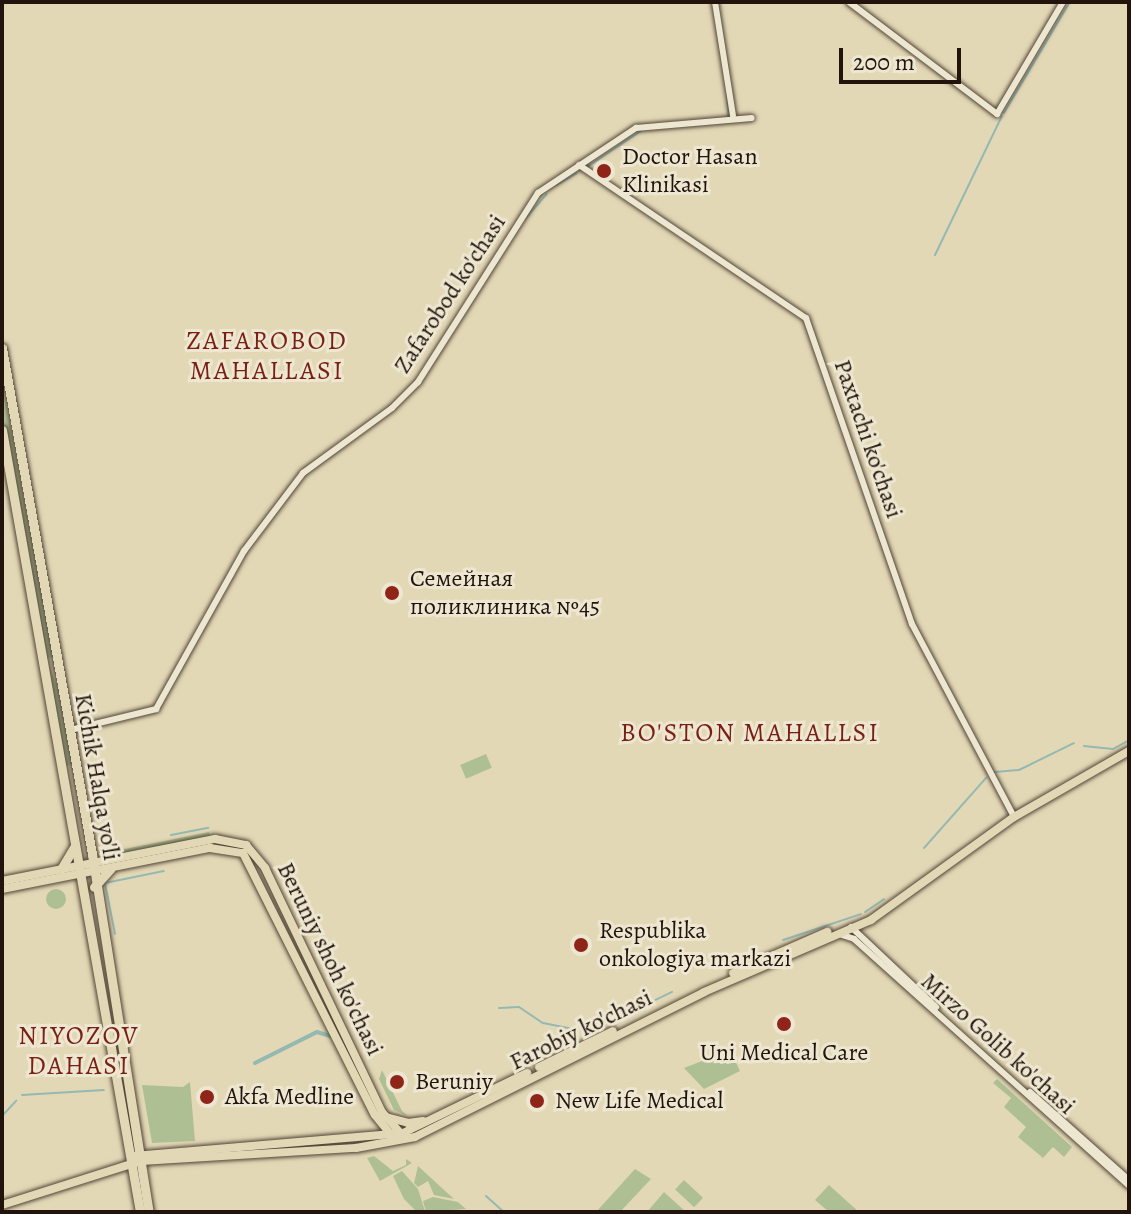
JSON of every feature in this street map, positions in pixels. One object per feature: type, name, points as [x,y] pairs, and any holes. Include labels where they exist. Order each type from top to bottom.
[{"type":"highway","name":"Kichik Halqa yo'li","points":[[2,348],[4,375],[93,868],[89,890]]},
{"type":"highway","name":"Kichik Halqa yo'li","points":[[2,430],[81,870],[89,890],[135,1159],[140,1212]]},
{"type":"highway","points":[[44,664],[57,663]]},
{"type":"highway","points":[[62,768],[76,766]]},
{"type":"highway","points":[[62,873],[76,843]]},
{"type":"highway","points":[[89,890],[111,868]]},
{"type":"highway","name":"Kichik Halqa yo'li","points":[[135,1159],[149,1212]]},
{"type":"main road","name":"Farobiy ko'chasi","points":[[135,1159],[399,1137],[704,992],[849,931],[1013,816],[1129,749]]},
{"type":"main road","name":"Beruniy shoh ko'chasi","points":[[2,881],[93,868],[215,839],[237,840],[258,857],[380,1116]]},
{"type":"main road","name":"Beruniy shoh ko'chasi","points":[[93,868],[111,868],[210,848],[233,848],[249,860],[380,1116],[399,1137]]},
{"type":"main road","name":"Beruniy shoh ko'chasi","points":[[2,889],[62,873]]},
{"type":"main road","points":[[62,873],[89,890]]},
{"type":"main road","points":[[276,910],[289,919],[286,933]]},
{"type":"main road","name":"Farobiy ko'chasi","points":[[2,1203],[135,1159],[399,1137],[760,960],[849,931]]},
{"type":"main road","points":[[364,1139],[374,1131],[380,1116],[412,1124],[436,1118]]},
{"type":"street","points":[[715,2],[733,116]]},
{"type":"street","points":[[849,2],[997,114],[1063,2]]},
{"type":"street","name":"Zafarobod ko'chasi","points":[[70,730],[156,709],[240,558],[303,473],[406,395],[528,206],[579,165],[636,128],[733,116],[752,118]]},
{"type":"street","name":"Paxtachi ko'chasi","points":[[579,165],[806,318],[912,624],[1013,816]]},
{"type":"street","name":"Mirzo Golib ko'chasi","points":[[849,931],[1129,1180]]},
{"type":"street","name":"Mirzo Golib ko'chasi","points":[[849,931],[1129,1186]]},
{"type":"green space","points":[[2,380],[53,657],[45,659],[2,413]]},
{"type":"green space","points":[[49,666],[58,688],[72,765],[65,766]]},
{"type":"green space","points":[[486,754],[492,768],[466,779],[460,765]]},
{"type":"green space","points":[[209,832],[210,836],[101,859],[100,854]]},
{"type":"green space","points":[[56,889],[63,892],[66,899],[63,906],[56,909],[49,906],[46,899],[49,892]]},
{"type":"green space","points":[[730,1050],[740,1071],[704,1089],[684,1068]]},
{"type":"green space","points":[[382,1070],[402,1111],[408,1116],[394,1110],[379,1079]]},
{"type":"green space","points":[[997,1079],[1072,1147],[1064,1157],[1053,1147],[1043,1158],[1018,1137],[1026,1127],[1004,1107],[1011,1098],[993,1083]]},
{"type":"green space","points":[[190,1082],[195,1141],[152,1143],[142,1085],[183,1087]]},
{"type":"green space","points":[[374,1156],[393,1171],[406,1165],[406,1159],[412,1163],[380,1181],[367,1158]]},
{"type":"green space","points":[[418,1166],[454,1199],[434,1195],[428,1181],[418,1187],[414,1183]]},
{"type":"green space","points":[[635,1169],[651,1179],[620,1212],[596,1212]]},
{"type":"green space","points":[[402,1171],[418,1189],[425,1211],[417,1212],[404,1199],[393,1176]]},
{"type":"green space","points":[[684,1180],[703,1198],[694,1207],[675,1190]]},
{"type":"green space","points":[[829,1185],[859,1212],[829,1212],[815,1200]]},
{"type":"green space","points":[[664,1192],[686,1212],[647,1212]]},
{"type":"green space","points":[[433,1197],[458,1202],[466,1209],[426,1212],[423,1201]]},
{"type":"waterway","points":[[1004,113],[1070,2]]},
{"type":"waterway","points":[[727,94],[729,120]]},
{"type":"waterway","points":[[935,255],[1002,116]]},
{"type":"waterway","points":[[587,167],[641,131]]},
{"type":"waterway","points":[[557,185],[577,173]]},
{"type":"waterway","points":[[525,219],[547,194]]},
{"type":"waterway","points":[[1084,746],[1113,749],[1129,740]]},
{"type":"waterway","points":[[995,772],[1019,770],[1074,743]]},
{"type":"waterway","points":[[924,848],[986,778]]},
{"type":"waterway","points":[[171,835],[208,828]]},
{"type":"waterway","points":[[115,934],[105,883],[164,871]]},
{"type":"waterway","points":[[865,912],[884,899]]},
{"type":"waterway","points":[[783,940],[861,914]]},
{"type":"waterway","points":[[591,1031],[672,992]]},
{"type":"waterway","points":[[499,1008],[519,1007],[543,1023],[573,1029]]},
{"type":"waterway","points":[[255,1063],[317,1032],[330,1036]]},
{"type":"waterway","points":[[22,1095],[104,1090]]},
{"type":"waterway","points":[[2,1116],[16,1101]]},
{"type":"waterway","points":[[486,1196],[504,1212]]},
{"type":"place","name":"Doctor Hasan Klinikasi","points":[[604,171]]},
{"type":"place","name":"Семейная поликлиника №45","points":[[392,593]]},
{"type":"place","name":"Respublika onkologiya markazi","points":[[581,945]]},
{"type":"place","name":"Uni Medical Care","points":[[784,1024]]},
{"type":"place","name":"Beruniy","points":[[397,1082]]},
{"type":"place","name":"Akfa Medline","points":[[207,1097]]},
{"type":"place","name":"New Life Medical","points":[[537,1101]]},
{"type":"district","name":"ZAFAROBOD MAHALLASI","points":[[267,356]]},
{"type":"district","name":"BO'STON MAHALLSI","points":[[750,733]]},
{"type":"district","name":"NIYOZOV DAHASI","points":[[79,1051]]}]
